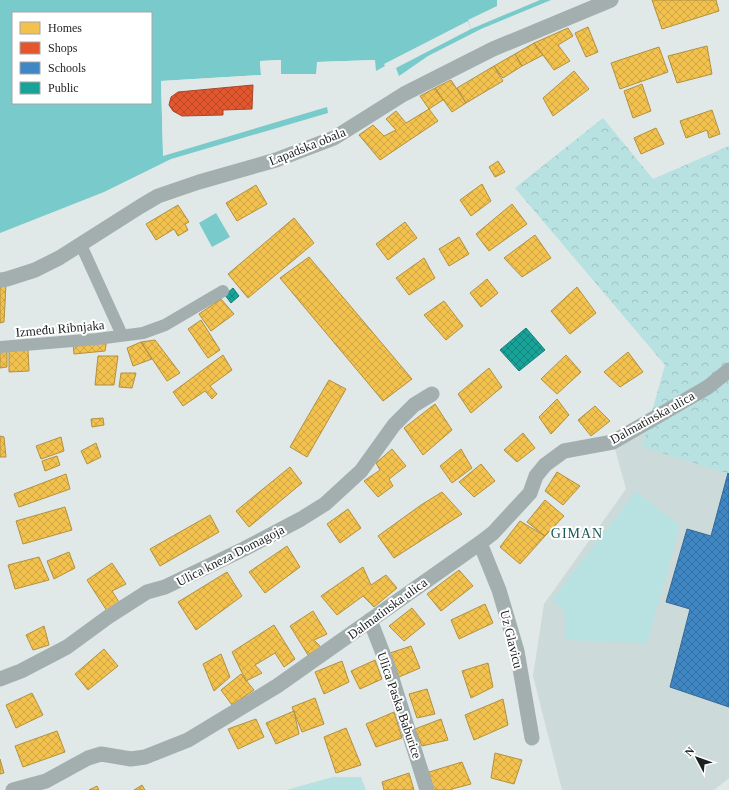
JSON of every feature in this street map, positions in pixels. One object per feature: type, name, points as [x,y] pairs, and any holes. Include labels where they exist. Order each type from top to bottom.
[{"type":"street","name":"Lapadska obala","points":[[0,280],[35,270],[59,258],[158,196],[199,182],[276,160],[334,138],[404,94],[486,53],[611,0]]},
{"type":"street","name":"Između Ribnjaka","points":[[81,245],[122,335]]},
{"type":"street","name":"Između Ribnjaka","points":[[0,347],[143,334],[165,325],[223,291]]},
{"type":"street","name":"Dalmatinska ulica","points":[[13,790],[48,785],[88,758],[101,754],[131,759],[145,757],[188,740],[277,686],[480,543],[493,533],[530,493],[536,476],[545,465],[564,451],[613,442],[708,387],[729,370]]},
{"type":"street","name":"Ulica kneza Domagoja","points":[[0,678],[21,671],[67,647],[147,592],[165,587],[244,549],[325,504],[361,471],[394,425],[414,405],[432,394]]},
{"type":"street","name":"Uz Glavicu","points":[[480,543],[499,590],[518,651],[532,738]]},
{"type":"street","name":"Ulica Paska Baburice","points":[[370,620],[389,669],[427,790]]},
{"type":"shaded area","points":[[708,395],[729,408],[729,778],[714,790],[562,790],[533,676],[544,604],[626,489],[615,449]]},
{"type":"green space","points":[[603,118],[653,179],[729,146],[729,474],[642,447],[665,365],[515,188]]},
{"type":"green space","points":[[636,491],[680,526],[647,643],[565,640],[565,611],[552,600]]},
{"type":"green space","points":[[333,777],[361,777],[366,790],[286,790]]},
{"type":"water","points":[[0,0],[551,0],[481,29],[428,56],[399,76],[396,68],[471,29],[468,21],[384,64],[385,66],[376,71],[375,60],[317,62],[317,74],[280,74],[280,60],[260,61],[261,75],[161,81],[163,156],[327,107],[328,113],[171,159],[104,192],[0,233]]},
{"type":"water","points":[[216,213],[230,237],[212,247],[199,223]]},
{"type":"pier","points":[[497,0],[540,0],[471,29],[468,20],[497,6]]},
{"type":"pier","points":[[281,60],[281,74],[316,74],[317,62],[375,60],[375,73],[374,62],[319,64],[319,74],[317,76],[280,76],[278,74],[279,62],[262,63],[263,75],[261,77],[163,82],[165,150],[163,150],[161,81],[261,75],[260,61]]},
{"type":"building: Homes","points":[[652,0],[716,0],[719,11],[662,29]]},
{"type":"building: Homes","points":[[588,27],[598,52],[586,57],[575,33]]},
{"type":"building: Homes","points":[[568,28],[573,36],[558,45],[570,61],[554,70],[534,43]]},
{"type":"building: Homes","points":[[534,43],[543,55],[522,66],[515,54]]},
{"type":"building: Homes","points":[[707,46],[712,74],[677,83],[668,56]]},
{"type":"building: Homes","points":[[659,47],[668,72],[620,89],[611,63]]},
{"type":"building: Homes","points":[[515,54],[522,66],[503,78],[494,66]]},
{"type":"building: Homes","points":[[494,66],[503,81],[466,103],[457,88]]},
{"type":"building: Homes","points":[[574,71],[589,89],[553,116],[543,98]]},
{"type":"building: Homes","points":[[451,80],[466,103],[452,112],[435,88]]},
{"type":"building: Homes","points":[[642,84],[651,111],[633,118],[624,91]]},
{"type":"building: Homes","points":[[435,88],[443,100],[429,109],[420,96]]},
{"type":"building: Homes","points":[[429,109],[438,121],[380,160],[359,135],[373,125],[384,136],[396,130],[386,119],[396,111],[406,123]]},
{"type":"building: Homes","points":[[712,110],[720,134],[709,138],[707,130],[686,138],[680,121]]},
{"type":"building: Homes","points":[[656,128],[664,144],[641,154],[634,138]]},
{"type":"building: Homes","points":[[498,161],[505,172],[495,177],[489,167]]},
{"type":"building: Homes","points":[[482,184],[491,201],[471,216],[460,200]]},
{"type":"building: Homes","points":[[256,185],[267,204],[237,221],[226,203]]},
{"type":"building: Homes","points":[[512,204],[527,224],[489,251],[476,234]]},
{"type":"building: Homes","points":[[178,205],[189,222],[185,224],[188,230],[178,236],[174,229],[156,240],[146,224]]},
{"type":"building: Homes","points":[[294,218],[314,243],[248,298],[228,274]]},
{"type":"building: Homes","points":[[405,222],[417,238],[388,260],[376,244]]},
{"type":"building: Homes","points":[[535,235],[551,258],[522,277],[504,258]]},
{"type":"building: Homes","points":[[459,237],[469,254],[449,266],[439,249]]},
{"type":"building: Homes","points":[[309,257],[412,379],[383,401],[280,278]]},
{"type":"building: Homes","points":[[424,258],[435,278],[409,295],[396,278]]},
{"type":"building: Homes","points":[[487,279],[498,293],[481,307],[470,293]]},
{"type":"building: Homes","points":[[6,284],[4,322],[0,323],[0,285]]},
{"type":"building: Homes","points":[[577,287],[596,313],[570,334],[551,311]]},
{"type":"building: Homes","points":[[221,299],[234,314],[211,331],[199,314]]},
{"type":"building: Homes","points":[[444,301],[463,326],[446,340],[424,315]]},
{"type":"building: Homes","points":[[201,320],[220,350],[208,358],[188,329]]},
{"type":"building: Homes","points":[[107,339],[105,351],[74,354],[73,343]]},
{"type":"building: Homes","points":[[155,340],[180,373],[167,381],[141,342]]},
{"type":"building: Homes","points":[[141,342],[152,359],[133,366],[127,348]]},
{"type":"building: Homes","points":[[28,349],[29,371],[9,372],[9,350]]},
{"type":"building: Homes","points":[[0,350],[7,350],[7,367],[0,368]]},
{"type":"building: Homes","points":[[628,352],[643,372],[620,387],[604,372]]},
{"type":"building: Homes","points":[[223,355],[232,370],[210,386],[217,394],[212,399],[205,391],[183,406],[173,392]]},
{"type":"building: Homes","points":[[566,355],[581,372],[557,394],[541,379]]},
{"type":"building: Homes","points":[[98,356],[118,356],[114,385],[95,385]]},
{"type":"building: Homes","points":[[489,368],[502,387],[471,413],[458,394]]},
{"type":"building: Homes","points":[[121,373],[136,373],[132,388],[119,387]]},
{"type":"building: Homes","points":[[329,380],[346,389],[307,457],[290,447]]},
{"type":"building: Homes","points":[[557,399],[569,415],[551,434],[539,417]]},
{"type":"building: Homes","points":[[435,404],[452,430],[423,455],[404,428]]},
{"type":"building: Homes","points":[[595,406],[610,421],[591,436],[578,420]]},
{"type":"building: Homes","points":[[103,418],[104,425],[92,427],[91,419]]},
{"type":"building: Homes","points":[[523,433],[535,448],[517,462],[504,450]]},
{"type":"building: Homes","points":[[0,436],[4,437],[6,457],[0,457]]},
{"type":"building: Homes","points":[[61,437],[64,451],[41,459],[36,446]]},
{"type":"building: Homes","points":[[96,443],[101,457],[87,464],[81,451]]},
{"type":"building: Homes","points":[[392,449],[406,466],[389,479],[393,486],[378,497],[364,481],[380,470],[376,463]]},
{"type":"building: Homes","points":[[461,449],[472,468],[452,483],[440,466]]},
{"type":"building: Homes","points":[[57,456],[60,465],[45,471],[42,461]]},
{"type":"building: Homes","points":[[481,464],[495,481],[474,497],[459,482]]},
{"type":"building: Homes","points":[[290,467],[302,483],[249,527],[236,511]]},
{"type":"building: Homes","points":[[557,472],[580,486],[563,505],[545,491]]},
{"type":"building: Homes","points":[[66,474],[70,489],[19,507],[14,494]]},
{"type":"building: Homes","points":[[442,492],[462,514],[394,558],[378,536]]},
{"type":"building: Homes","points":[[545,500],[564,516],[545,536],[527,522]]},
{"type":"building: Homes","points":[[65,507],[72,530],[23,544],[16,521]]},
{"type":"building: Homes","points":[[348,509],[361,528],[340,543],[327,524]]},
{"type":"building: Homes","points":[[210,515],[219,532],[160,566],[150,549]]},
{"type":"building: Homes","points":[[520,521],[545,536],[520,564],[500,547]]},
{"type":"building: Homes","points":[[287,546],[300,567],[265,593],[249,572]]},
{"type":"building: Homes","points":[[69,552],[75,568],[54,579],[47,561]]},
{"type":"building: Homes","points":[[39,557],[49,580],[15,589],[8,565]]},
{"type":"building: Homes","points":[[112,563],[126,584],[112,591],[119,602],[107,611],[87,580]]},
{"type":"building: Homes","points":[[363,567],[371,585],[386,575],[397,588],[374,607],[363,596],[337,615],[321,596]]},
{"type":"building: Homes","points":[[459,570],[473,586],[441,611],[427,594]]},
{"type":"building: Homes","points":[[227,572],[242,596],[196,630],[178,602]]},
{"type":"building: Homes","points":[[485,604],[493,623],[459,639],[451,620]]},
{"type":"building: Homes","points":[[412,608],[425,624],[404,641],[389,626]]},
{"type":"building: Homes","points":[[313,611],[327,634],[314,640],[321,647],[308,655],[290,626]]},
{"type":"building: Homes","points":[[274,625],[295,659],[284,667],[275,653],[255,665],[262,673],[246,681],[232,652]]},
{"type":"building: Homes","points":[[44,626],[49,645],[33,650],[26,635]]},
{"type":"building: Homes","points":[[411,646],[420,668],[399,677],[390,653]]},
{"type":"building: Homes","points":[[104,649],[118,666],[88,690],[75,674]]},
{"type":"building: Homes","points":[[221,654],[230,677],[214,691],[203,664]]},
{"type":"building: Homes","points":[[375,660],[382,679],[360,689],[351,671]]},
{"type":"building: Homes","points":[[342,661],[349,682],[324,694],[315,672]]},
{"type":"building: Homes","points":[[488,663],[493,687],[471,698],[462,671]]},
{"type":"building: Homes","points":[[241,674],[254,690],[232,705],[221,690]]},
{"type":"building: Homes","points":[[427,689],[435,714],[417,718],[409,694]]},
{"type":"building: Homes","points":[[32,693],[43,715],[16,728],[6,705]]},
{"type":"building: Homes","points":[[315,698],[324,724],[302,732],[292,707]]},
{"type":"building: Homes","points":[[503,699],[508,725],[474,740],[465,715]]},
{"type":"building: Homes","points":[[294,711],[299,734],[276,744],[266,723]]},
{"type":"building: Homes","points":[[394,712],[402,738],[376,747],[366,724]]},
{"type":"building: Homes","points":[[256,719],[264,737],[238,749],[228,729]]},
{"type":"building: Homes","points":[[441,719],[448,740],[422,746],[415,729]]},
{"type":"building: Homes","points":[[346,728],[361,765],[336,773],[324,737]]},
{"type":"building: Homes","points":[[57,731],[65,752],[23,767],[15,746]]},
{"type":"building: Homes","points":[[495,753],[522,760],[514,784],[491,778]]},
{"type":"building: Homes","points":[[0,759],[4,773],[0,774]]},
{"type":"building: Homes","points":[[462,762],[471,784],[452,790],[433,790],[429,772]]},
{"type":"building: Homes","points":[[409,773],[414,790],[384,790],[382,782]]},
{"type":"building: Homes","points":[[142,785],[145,790],[134,790]]},
{"type":"building: Homes","points":[[97,786],[99,790],[89,790]]},
{"type":"building: Shops","points":[[253,85],[252,109],[223,110],[223,115],[182,116],[173,111],[169,105],[171,97],[178,92]]},
{"type":"building: Schools","points":[[728,473],[729,707],[670,687],[690,609],[666,602],[687,529],[711,536]]},
{"type":"building: Public","points":[[233,288],[239,296],[231,303],[225,295]]},
{"type":"building: Public","points":[[526,328],[545,350],[519,371],[500,350]]},
{"type":"district","name":"GIMAN","points":[[577,533]]}]
